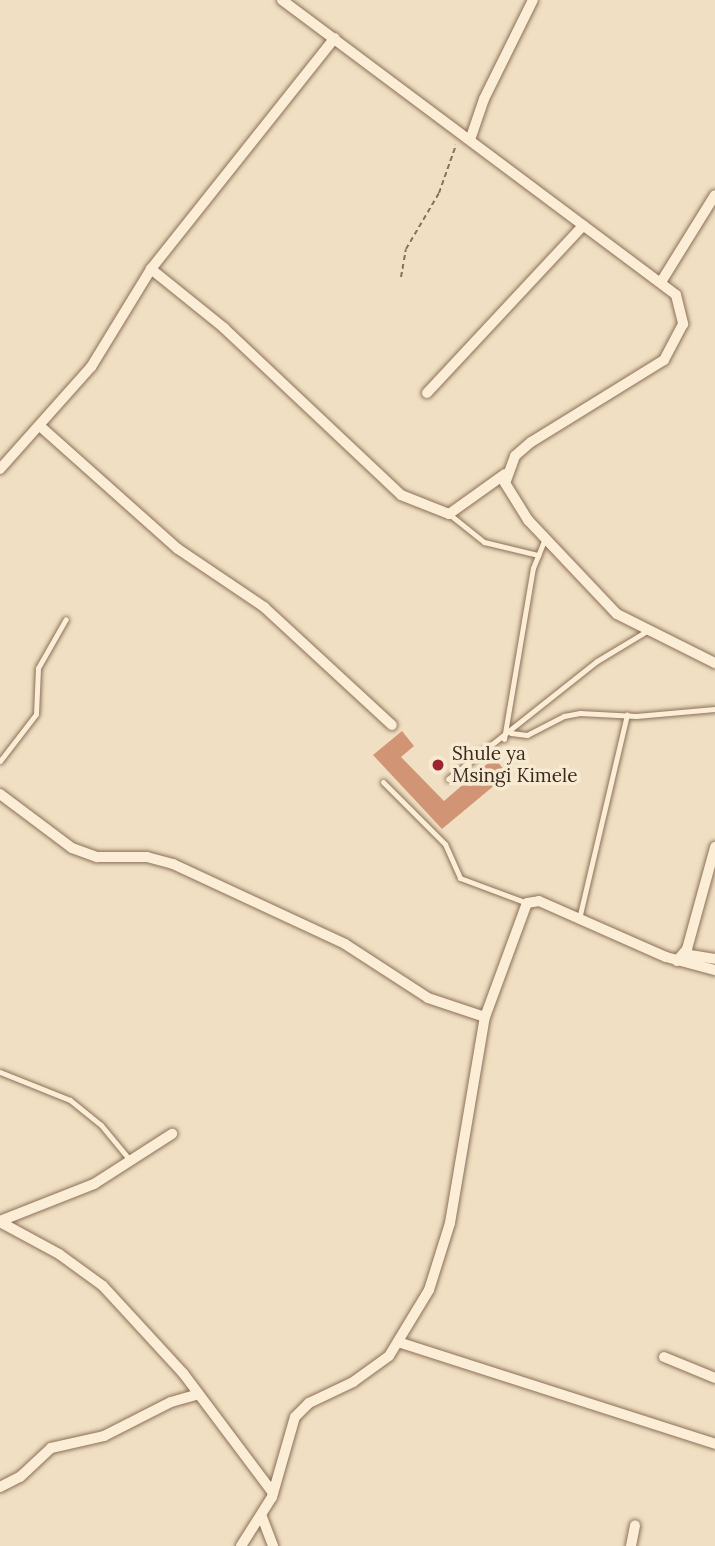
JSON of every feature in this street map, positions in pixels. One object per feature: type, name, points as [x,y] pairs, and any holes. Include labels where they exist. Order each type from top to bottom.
[{"type":"street","points":[[151,269],[224,328],[393,489],[425,508],[449,514],[505,474],[531,442],[664,360],[683,324],[676,295],[661,282],[583,226],[471,137],[282,0]]},
{"type":"street","points":[[471,137],[484,99],[533,0]]},
{"type":"street","points":[[0,469],[41,428],[91,367],[151,269],[335,38]]},
{"type":"street","points":[[661,282],[715,195]]},
{"type":"street","points":[[427,393],[583,226]]},
{"type":"street","points":[[41,428],[178,549],[264,607],[392,725]]},
{"type":"street","points":[[505,474],[508,493],[598,596],[645,632],[715,663]]},
{"type":"street","points":[[0,794],[72,848],[97,857],[147,856],[173,864],[345,944],[428,998],[485,1017]]},
{"type":"street","points":[[680,957],[715,847]]},
{"type":"street","points":[[241,1546],[262,1517],[273,1493],[295,1417],[318,1398],[373,1370],[398,1342],[429,1290],[450,1223],[485,1017],[527,903],[539,901],[579,919],[715,970]]},
{"type":"street","points":[[680,957],[715,959]]},
{"type":"street","points":[[0,1221],[94,1184],[129,1159],[172,1135]]},
{"type":"street","points":[[0,1221],[59,1254],[103,1286],[183,1373],[273,1493]]},
{"type":"street","points":[[398,1342],[715,1444]]},
{"type":"street","points":[[664,1357],[715,1378]]},
{"type":"street","points":[[0,1487],[20,1477],[51,1448],[104,1436],[197,1395]]},
{"type":"street","points":[[262,1517],[274,1546]]},
{"type":"street","points":[[631,1546],[635,1525]]},
{"type":"lane","points":[[449,514],[484,542],[538,555]]},
{"type":"lane","points":[[504,739],[538,555],[547,535]]},
{"type":"lane","points":[[0,761],[36,714],[38,668],[66,620]]},
{"type":"lane","points":[[448,779],[504,739],[597,662],[645,632]]},
{"type":"lane","points":[[511,733],[527,735],[564,716],[580,713],[627,715],[715,709]]},
{"type":"lane","points":[[579,919],[627,715]]},
{"type":"lane","points":[[383,782],[445,844],[460,878],[527,903]]},
{"type":"lane","points":[[0,1072],[70,1100],[101,1125],[129,1159]]},
{"type":"path","points":[[401,277],[406,249],[452,161],[456,126]]},
{"type":"building","points":[[402,731],[414,746],[401,757],[444,801],[494,758],[508,774],[442,829],[373,755]]},
{"type":"place","name":"Shule ya Msingi Kimele","points":[[438,765]]}]
